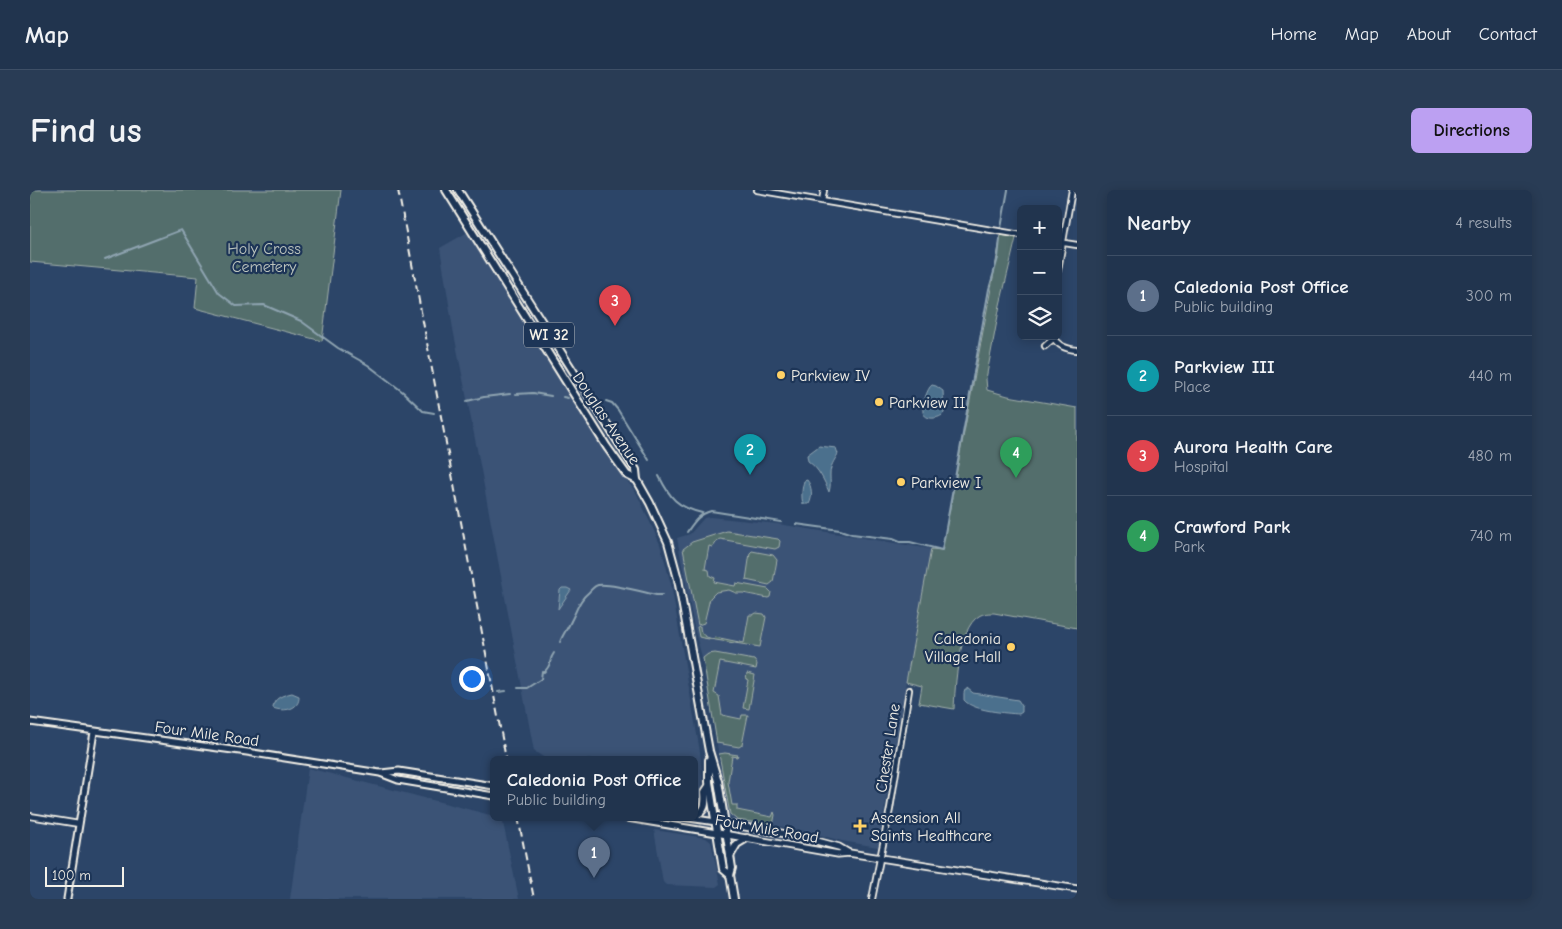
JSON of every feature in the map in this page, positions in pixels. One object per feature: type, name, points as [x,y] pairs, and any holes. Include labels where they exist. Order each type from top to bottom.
[{"type":"main road","name":"Douglas Avenue","points":[[446,190],[607,447],[627,475],[636,480]]},
{"type":"main road","name":"Douglas Avenue","points":[[458,190],[636,470],[636,480],[660,522],[674,560],[709,751],[718,781],[732,868],[730,874],[734,899]]},
{"type":"main road","name":"Douglas Avenue","points":[[709,751],[709,786],[722,869],[730,874]]},
{"type":"main road","points":[[698,814],[704,808],[706,802],[705,792],[709,786]]},
{"type":"main road","name":"Four Mile Road","points":[[716,822],[798,836],[839,846],[849,853]]},
{"type":"main road","name":"Four Mile Road","points":[[717,833],[838,854],[849,853],[881,857],[1077,889]]},
{"type":"main road","points":[[730,856],[737,844],[747,838]]},
{"type":"street","points":[[757,190],[1017,234]]},
{"type":"street","points":[[822,201],[824,190]]},
{"type":"street","points":[[1062,237],[1072,190]]},
{"type":"street","points":[[1062,242],[1077,245]]},
{"type":"street","points":[[1045,346],[1050,340]]},
{"type":"street","points":[[1054,340],[1063,348],[1077,350]]},
{"type":"street","name":"Chester Lane","points":[[872,899],[881,857],[909,690]]},
{"type":"street","name":"Four Mile Road","points":[[30,722],[247,752],[380,773],[398,780],[490,795]]},
{"type":"street","points":[[67,899],[94,732]]},
{"type":"street","name":"Four Mile Road","points":[[380,773],[399,771],[490,785]]},
{"type":"street","points":[[30,816],[79,824]]},
{"type":"street","name":"Four Mile Road","points":[[698,819],[716,822]]},
{"type":"street","name":"Four Mile Road","points":[[645,821],[717,833]]},
{"type":"shaded area","points":[[468,232],[611,459],[637,494],[660,544],[671,584],[700,752],[704,801],[701,810],[698,811],[698,756],[542,756],[534,751],[453,329],[440,248]]},
{"type":"shaded area","points":[[932,385],[943,391],[944,413],[939,417],[929,418],[924,415],[923,409],[927,393]]},
{"type":"shaded area","points":[[819,446],[836,448],[838,454],[832,464],[829,492],[818,471],[808,461],[807,455]]},
{"type":"shaded area","points":[[807,480],[811,488],[811,498],[809,504],[803,504],[803,486],[804,481]]},
{"type":"shaded area","points":[[704,518],[778,524],[931,549],[878,847],[842,841],[773,825],[737,822],[729,817],[701,653],[695,632],[677,538],[690,534]]},
{"type":"shaded area","points":[[567,588],[571,590],[558,609],[560,590]]},
{"type":"shaded area","points":[[967,688],[973,693],[1018,700],[1022,706],[1022,712],[1019,714],[990,711],[968,704],[964,700],[964,693]]},
{"type":"shaded area","points":[[292,693],[299,696],[299,701],[294,707],[286,710],[273,708],[277,699]]},
{"type":"shaded area","points":[[308,768],[490,815],[490,821],[503,821],[519,899],[290,899]]},
{"type":"shaded area","points":[[654,830],[706,838],[711,842],[720,884],[716,887],[666,885],[663,882]]},
{"type":"green space","name":"Holy Cross Cemetery","points":[[31,190],[341,190],[322,341],[195,308],[198,277],[30,262]]},
{"type":"green space","points":[[1001,235],[1016,238],[1000,305],[986,379],[987,390],[1008,396],[1077,408],[1077,628],[994,613],[979,616],[966,633],[962,645],[954,709],[919,703],[922,686],[906,682],[931,549],[942,550]]},
{"type":"green space","points":[[727,531],[778,539],[780,541],[779,547],[775,549],[720,539],[713,547],[709,546],[705,569],[709,570],[710,576],[715,578],[714,582],[735,586],[736,583],[768,589],[771,592],[770,597],[736,593],[729,590],[716,592],[710,598],[704,623],[698,625],[683,549],[692,542]]},
{"type":"green space","points":[[752,551],[773,555],[777,560],[773,582],[769,585],[746,580],[750,553]]},
{"type":"green space","points":[[756,613],[764,614],[766,617],[760,647],[699,637],[697,627],[700,626],[702,634],[713,639],[715,637],[744,643],[749,615]]},
{"type":"green space","points":[[715,653],[754,660],[757,664],[756,669],[720,662],[714,693],[719,696],[722,715],[741,719],[742,715],[748,715],[742,745],[739,747],[717,743],[703,658],[708,654]]},
{"type":"green space","points":[[747,673],[755,675],[749,709],[743,708],[748,680],[746,679]]},
{"type":"green space","points":[[719,754],[738,755],[737,757],[732,756],[728,782],[732,805],[737,805],[737,810],[772,817],[774,812],[773,825],[737,820],[730,814]]},
{"type":"waterway","points":[[1001,228],[1008,190]]},
{"type":"waterway","points":[[105,259],[181,230],[219,293],[236,306],[264,305],[301,321],[338,348],[368,365],[403,392],[423,411],[434,413]]},
{"type":"waterway","points":[[796,524],[893,539],[900,542],[910,542],[942,550],[989,289],[998,258],[1000,239]]},
{"type":"waterway","points":[[516,394],[533,393],[551,396]]},
{"type":"waterway","points":[[467,401],[510,394]]},
{"type":"waterway","points":[[563,397],[568,398]]},
{"type":"waterway","points":[[606,401],[612,403],[618,410],[649,460]]},
{"type":"waterway","points":[[659,476],[675,500],[686,508],[702,513]]},
{"type":"waterway","points":[[687,532],[700,516],[711,511],[781,522]]},
{"type":"waterway","points":[[560,642],[580,602],[597,585],[611,585],[662,595]]},
{"type":"waterway","points":[[518,688],[527,688],[541,679],[542,671],[544,672],[549,667],[554,653]]},
{"type":"waterway","points":[[498,692],[506,691]]},
{"type":"railway","points":[[398,190],[505,756]]},
{"type":"railway","points":[[519,821],[534,899]]},
{"type":"place","name":"Aurora Health Care","points":[[615,326]]},
{"type":"place","name":"Parkview IV","points":[[781,375]]},
{"type":"place","name":"Parkview II","points":[[879,402]]},
{"type":"place","name":"Parkview III","points":[[750,475]]},
{"type":"place","name":"Crawford Park","points":[[1016,478]]},
{"type":"place","name":"Parkview I","points":[[901,482]]},
{"type":"place","name":"Caledonia Village Hall","points":[[1011,647]]},
{"type":"place","name":"Ascension All Saints Healthcare","points":[[860,826]]},
{"type":"place","name":"Caledonia Post Office","points":[[594,878]]}]
